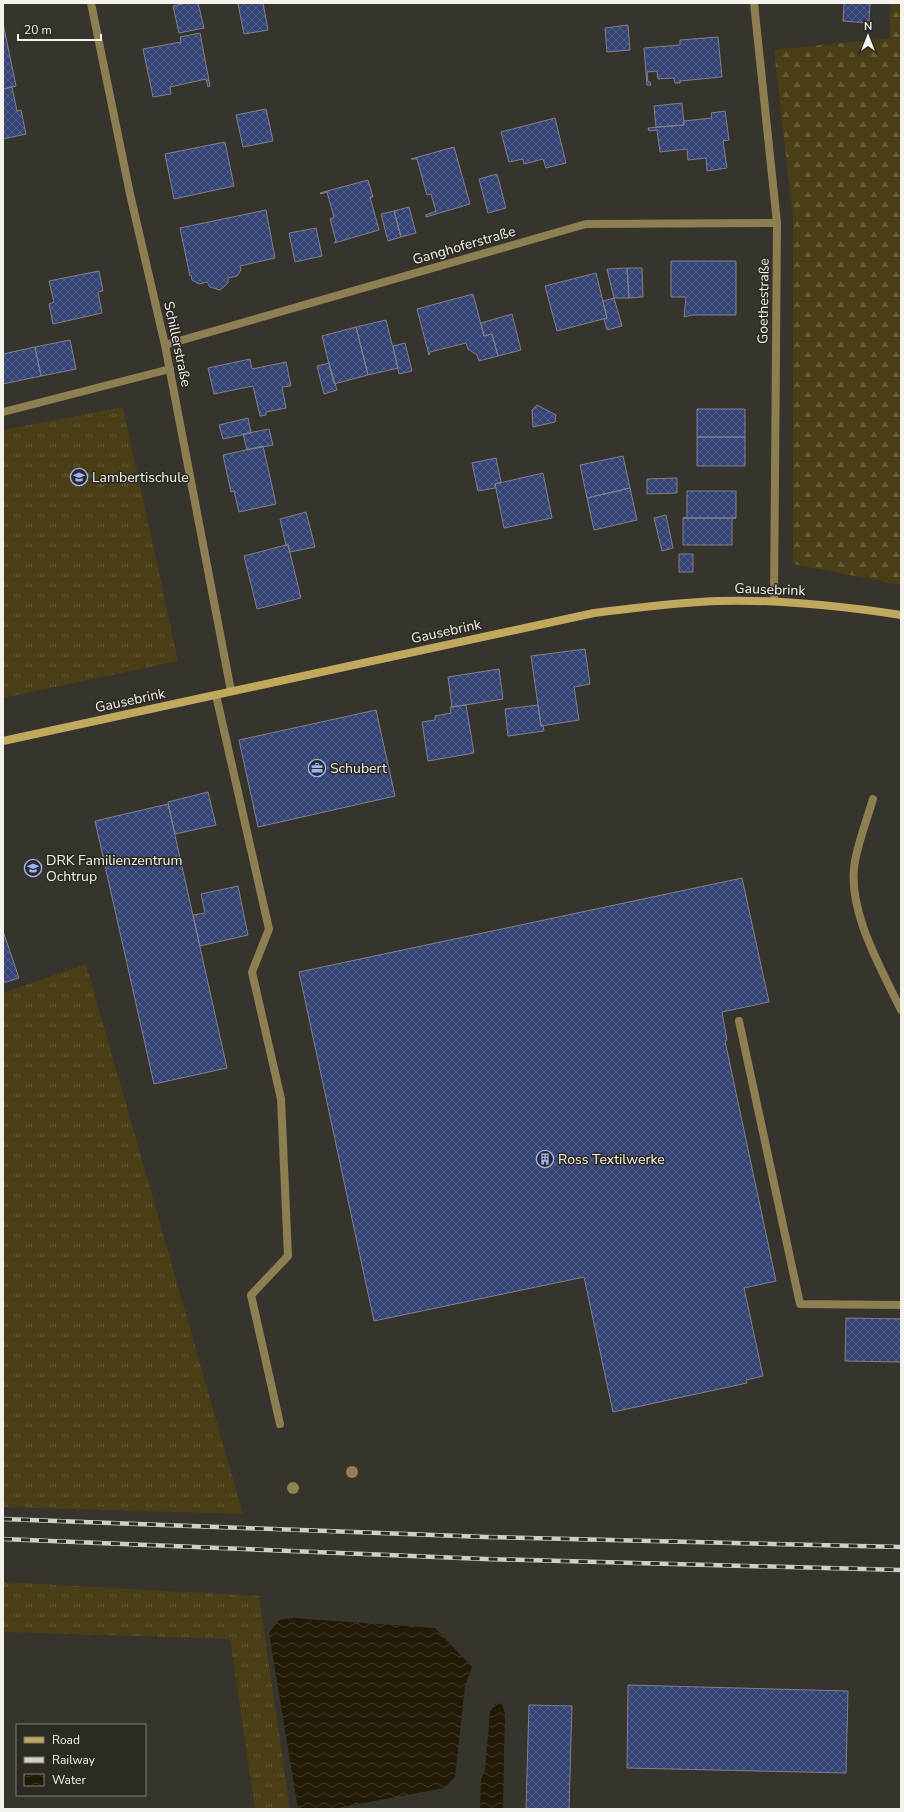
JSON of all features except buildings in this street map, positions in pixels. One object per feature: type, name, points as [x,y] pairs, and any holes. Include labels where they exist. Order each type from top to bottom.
[{"type":"main road","name":"Gausebrink","points":[[3,741],[594,613],[661,605],[718,601],[774,601],[848,607],[901,615]]},
{"type":"street","name":"Schillerstraße","points":[[91,3],[130,194],[166,345],[231,691]]},
{"type":"street","name":"Goethestraße","points":[[754,3],[777,223],[774,601]]},
{"type":"street","name":"Ganghoferstraße","points":[[166,345],[586,224],[777,223]]},
{"type":"street","points":[[3,412],[170,368]]},
{"type":"street","points":[[216,694],[269,929],[252,972],[281,1099],[288,1256],[251,1295],[280,1424]]},
{"type":"street","points":[[873,799],[855,862],[855,896],[869,944],[901,1010]]},
{"type":"street","points":[[739,1022],[800,1304],[901,1305]]},
{"type":"green space","points":[[890,3],[901,3],[901,585],[793,564],[793,218],[774,50],[890,38]]},
{"type":"green space","points":[[123,407],[178,661],[3,698],[3,430]]},
{"type":"green space","points":[[86,964],[243,1514],[3,1507],[3,993]]},
{"type":"green space","points":[[3,1582],[259,1596],[290,1809],[255,1809],[230,1639],[3,1632]]},
{"type":"water","points":[[293,1618],[435,1628],[472,1667],[465,1686],[455,1777],[444,1788],[332,1809],[298,1809],[269,1633],[279,1620]]},
{"type":"water","points":[[501,1702],[505,1713],[503,1809],[480,1809],[481,1780],[485,1770],[490,1712],[495,1704]]},
{"type":"railway","points":[[3,1519],[486,1537],[901,1547]]},
{"type":"railway","points":[[3,1539],[485,1559],[901,1570]]},
{"type":"place","name":"Lambertischule","points":[[79,477]]},
{"type":"place","name":"Schubert","points":[[317,768]]},
{"type":"place","name":"DRK Familienzentrum Ochtrup","points":[[33,868]]},
{"type":"place","name":"Ross Textilwerke","points":[[545,1159]]}]
